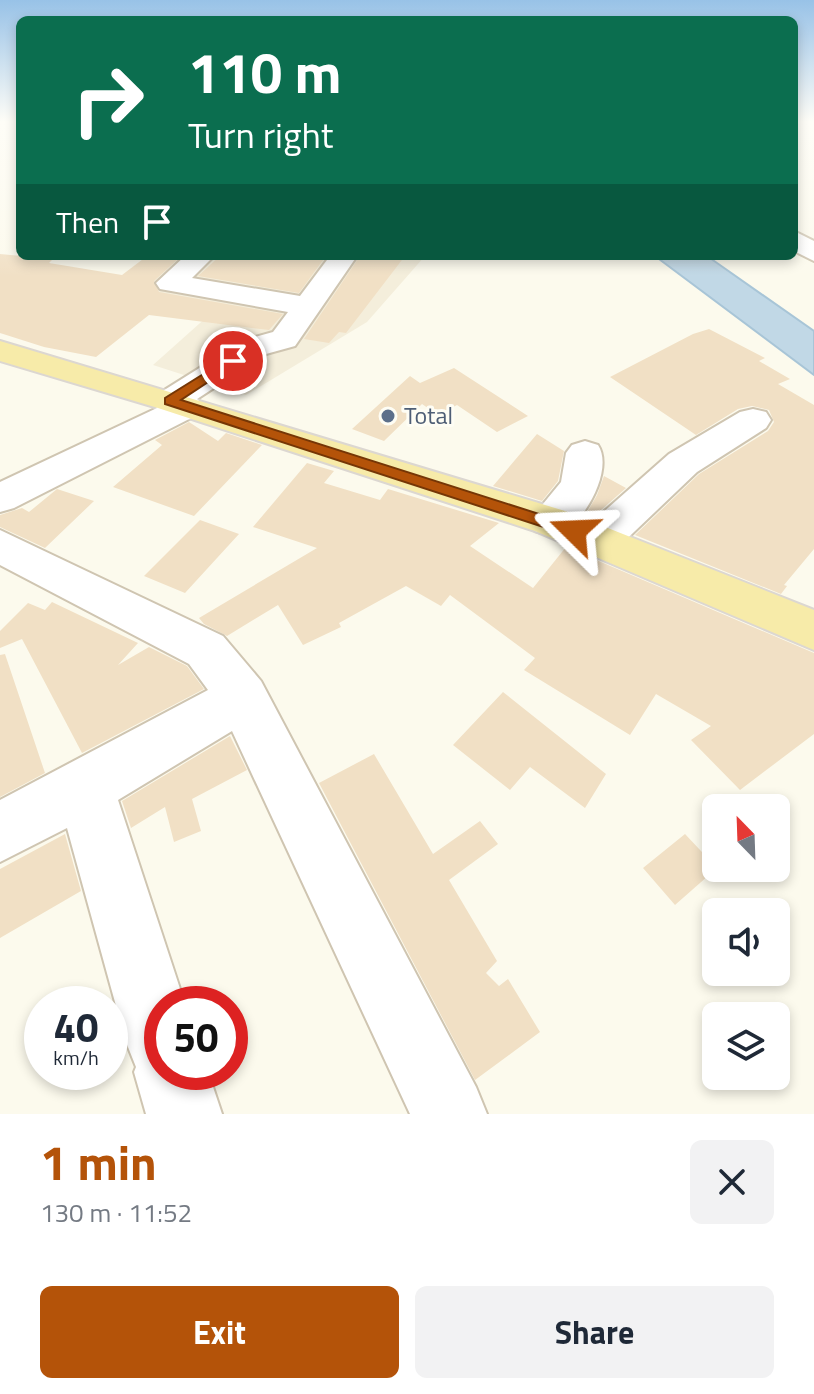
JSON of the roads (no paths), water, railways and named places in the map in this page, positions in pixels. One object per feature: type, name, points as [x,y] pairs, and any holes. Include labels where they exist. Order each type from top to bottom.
[{"type":"main road","points":[[0,351],[550,521],[814,631]]},
{"type":"street","points":[[196,260],[170,283],[307,306]]},
{"type":"street","points":[[0,498],[178,404],[255,347],[284,339],[341,260]]},
{"type":"street","points":[[598,541],[683,463],[753,420]]},
{"type":"street","points":[[550,521],[579,490],[587,470],[585,453]]},
{"type":"street","points":[[0,546],[206,650],[243,697],[449,1114]]},
{"type":"street","points":[[0,832],[85,788],[243,697]]},
{"type":"street","points":[[85,788],[145,986]]},
{"type":"street","points":[[177,1090],[184,1114]]},
{"type":"water","points":[[660,260],[713,260],[814,331],[814,375]]},
{"type":"place","name":"Total","points":[[388,416]]}]
